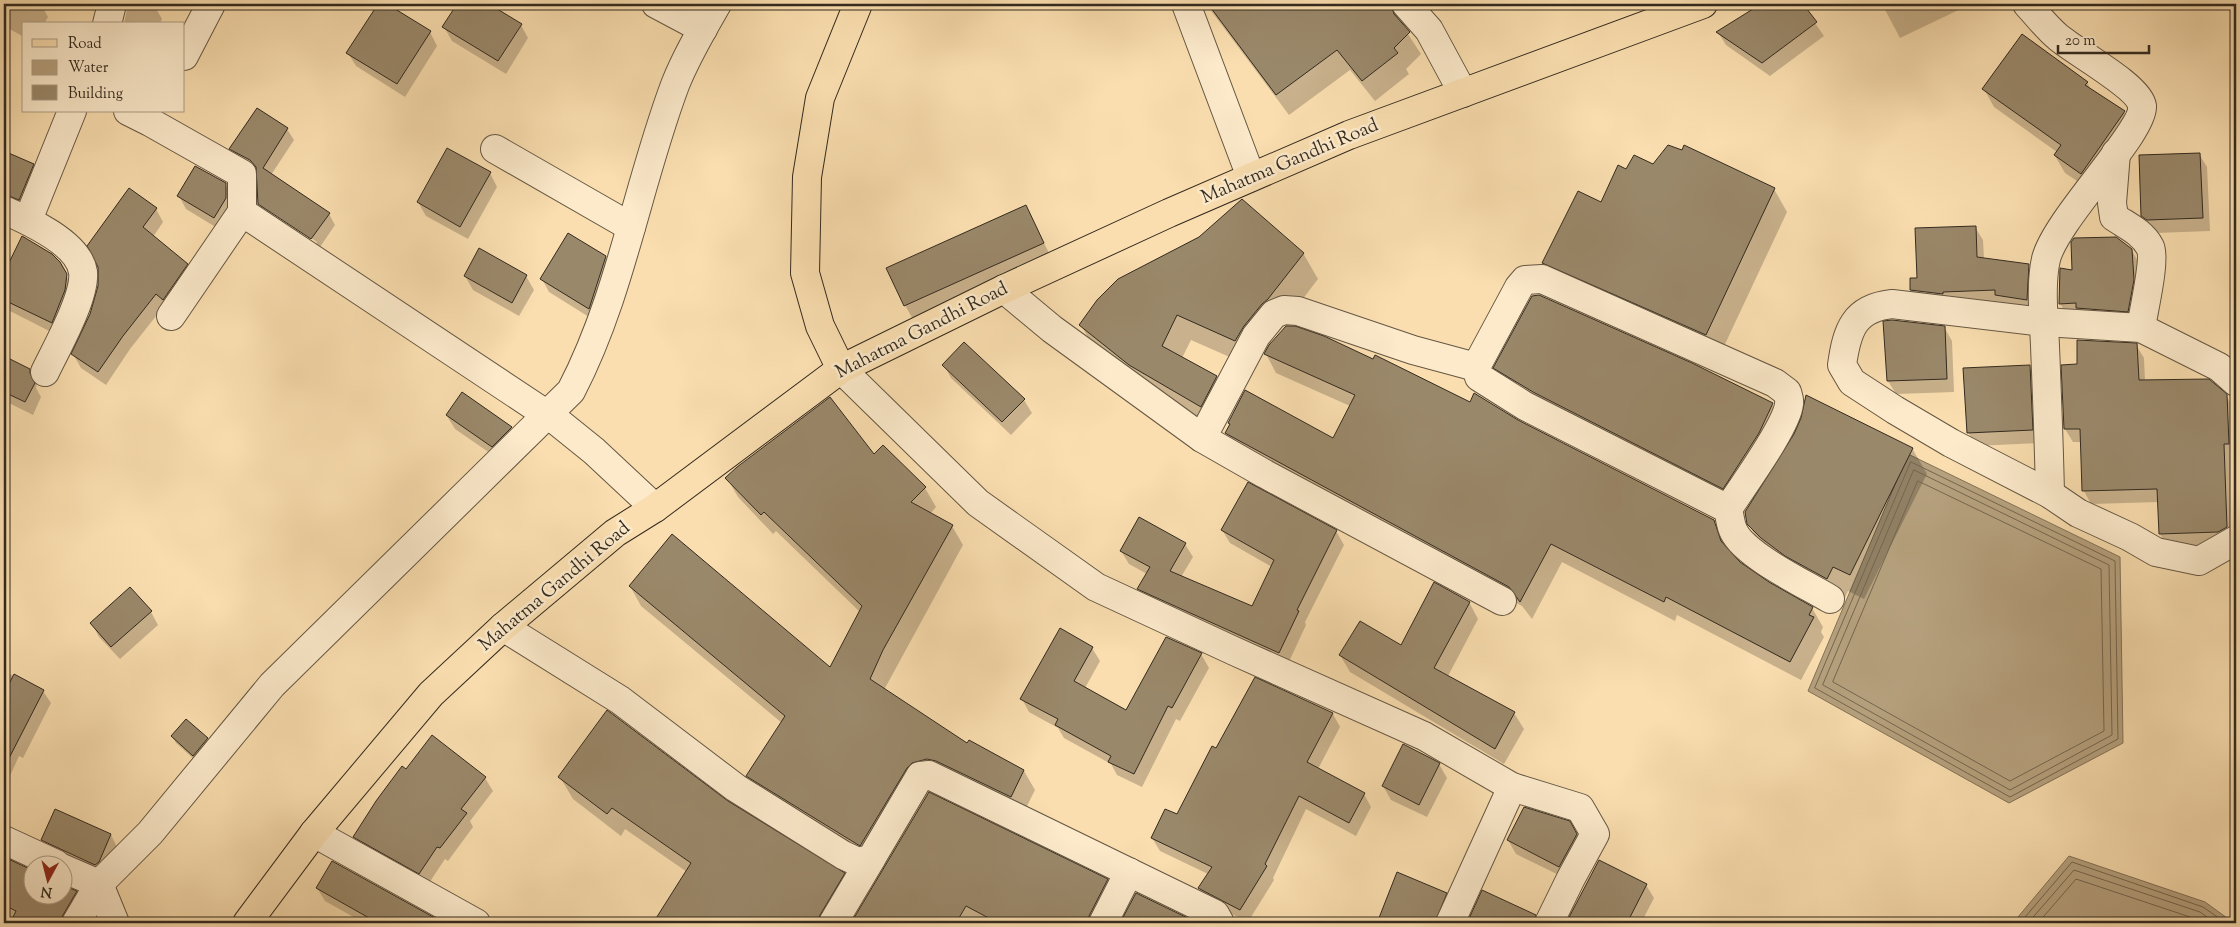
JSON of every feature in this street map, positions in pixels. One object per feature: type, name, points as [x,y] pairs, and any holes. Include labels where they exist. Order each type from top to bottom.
[{"type":"main road","points":[[841,369],[820,326],[805,273],[807,177],[820,98],[858,4]]},
{"type":"main road","name":"Mahatma Gandhi Road","points":[[247,923],[314,833],[431,694],[503,627],[616,533],[655,508],[841,369],[1004,289],[1251,177],[1349,135],[1703,4]]},
{"type":"street","points":[[108,22],[112,4]]},
{"type":"street","points":[[185,54],[211,4]]},
{"type":"street","points":[[656,4],[703,29]]},
{"type":"street","points":[[76,923],[102,888],[272,685],[553,419],[584,366],[605,315],[675,85],[686,60],[717,4]]},
{"type":"street","points":[[1186,4],[1251,177]]},
{"type":"street","points":[[1406,4],[1428,30],[1463,92]]},
{"type":"street","points":[[2028,4],[2058,37],[2118,79],[2140,99],[2142,107],[2136,126],[2067,218],[2054,240],[2046,260],[2044,322],[2050,494]]},
{"type":"street","points":[[28,220],[72,112]]},
{"type":"street","points":[[145,115],[242,174],[242,212],[171,316]]},
{"type":"street","points":[[495,149],[631,227]]},
{"type":"street","points":[[2116,152],[2112,203],[2114,217],[2135,229],[2150,248],[2151,259],[2141,328]]},
{"type":"street","points":[[4,210],[28,220],[72,249],[83,271],[81,290],[72,314],[45,372]]},
{"type":"street","points":[[242,212],[553,419],[594,451],[655,508]]},
{"type":"street","points":[[1728,509],[1525,406],[1479,376],[1476,367],[1519,286],[1525,280],[1542,279],[1775,384],[1787,392],[1790,402],[1786,415],[1762,457],[1728,509],[1733,531],[1752,552],[1830,599]]},
{"type":"street","points":[[1004,289],[1052,329],[1202,438],[1265,474],[1502,601]]},
{"type":"street","points":[[2236,382],[2219,367],[2141,328],[2044,322],[1892,304],[1874,306],[1859,317],[1849,333],[1842,365],[1852,382],[1895,410],[1951,443],[2050,494],[2078,514],[2130,537],[2156,552],[2200,561],[2236,540]]},
{"type":"street","points":[[1202,438],[1256,336],[1274,314],[1284,310],[1298,311],[1404,347],[1476,367]]},
{"type":"street","points":[[841,369],[978,503],[1096,586],[1234,651],[1424,736],[1512,787],[1580,808],[1595,834],[1549,923]]},
{"type":"street","points":[[503,627],[620,700],[744,794],[843,855],[858,862],[872,859]]},
{"type":"street","points":[[833,923],[920,776],[929,774],[1215,914],[1220,923]]},
{"type":"street","points":[[1450,923],[1512,787]]},
{"type":"street","points":[[314,833],[476,923]]},
{"type":"street","points":[[4,840],[34,854]]},
{"type":"street","points":[[1103,923],[1129,872]]},
{"type":"street","points":[[72,873],[102,888],[115,923]]},
{"type":"water","points":[[1908,454],[2120,557],[2123,743],[2009,803],[1808,691]]},
{"type":"water","points":[[2069,856],[2205,902],[2234,923],[2013,923]]},
{"type":"building","points":[[378,4],[387,4],[431,31],[397,84],[346,53]]},
{"type":"building","points":[[457,4],[489,4],[522,24],[498,61],[442,27]]},
{"type":"building","points":[[1208,4],[1391,4],[1394,14],[1410,32],[1394,48],[1398,53],[1362,81],[1337,50],[1276,95]]},
{"type":"building","points":[[1761,4],[1803,4],[1817,22],[1762,63],[1716,32]]},
{"type":"building","points":[[2022,34],[2088,82],[2085,85],[2125,111],[2081,174],[2054,155],[2061,145],[1982,89]]},
{"type":"building","points":[[257,108],[288,128],[263,168],[330,213],[311,239],[258,204],[256,167],[250,160],[229,149]]},
{"type":"building","points":[[1668,145],[1682,150],[1684,145],[1775,188],[1706,335],[1542,263],[1578,191],[1601,202],[1618,165],[1626,169],[1634,155],[1653,164]]},
{"type":"building","points":[[447,148],[491,172],[460,227],[417,202]]},
{"type":"building","points":[[4,151],[34,164],[19,200],[4,194]]},
{"type":"building","points":[[2200,153],[2203,218],[2147,220],[2141,216],[2139,155]]},
{"type":"building","points":[[195,166],[226,183],[226,198],[214,218],[177,196]]},
{"type":"building","points":[[129,188],[157,208],[143,227],[188,264],[163,300],[156,294],[98,372],[71,354],[90,314],[98,286],[98,267],[87,246]]},
{"type":"building","points":[[1242,199],[1304,253],[1244,326],[1235,341],[1177,315],[1162,346],[1217,376],[1201,407],[1129,365],[1079,325],[1097,300],[1118,279],[1199,237]]},
{"type":"building","points":[[1026,205],[1044,243],[904,306],[886,268]]},
{"type":"building","points":[[1976,226],[1977,257],[2029,264],[2027,300],[1995,295],[1995,290],[1943,292],[1943,294],[1910,290],[1910,278],[1917,278],[1915,228]]},
{"type":"building","points":[[568,233],[606,256],[589,309],[540,279]]},
{"type":"building","points":[[22,236],[52,254],[60,262],[67,274],[65,290],[52,323],[4,300],[4,273]]},
{"type":"building","points":[[2116,237],[2132,249],[2134,280],[2128,312],[2076,308],[2076,303],[2059,304],[2060,268],[2072,270],[2071,242],[2074,238]]},
{"type":"building","points":[[479,248],[527,275],[512,303],[464,276]]},
{"type":"building","points":[[1539,295],[1692,363],[1773,403],[1759,433],[1723,489],[1533,392],[1493,368],[1532,296]]},
{"type":"building","points":[[1892,320],[1945,326],[1947,379],[1887,381],[1883,321]]},
{"type":"building","points":[[1286,326],[1295,326],[1324,336],[1373,359],[1375,355],[1470,402],[1474,393],[1518,420],[1714,520],[1721,541],[1740,562],[1769,582],[1813,607],[1809,615],[1814,617],[1790,662],[1666,597],[1664,602],[1551,544],[1520,602],[1509,587],[1225,433],[1245,390],[1333,438],[1355,395],[1264,354],[1269,345]]},
{"type":"building","points":[[2077,340],[2137,343],[2139,380],[2209,379],[2227,394],[2229,444],[2224,444],[2227,527],[2218,532],[2159,534],[2157,489],[2082,491],[2080,429],[2064,429],[2061,365],[2077,364]]},
{"type":"building","points":[[964,342],[1025,399],[1002,422],[942,365]]},
{"type":"building","points":[[4,356],[30,369],[35,383],[25,402],[4,392]]},
{"type":"building","points":[[2030,365],[2033,430],[1967,433],[1963,368]]},
{"type":"building","points":[[462,392],[512,427],[492,447],[446,415]]},
{"type":"building","points":[[1806,395],[1913,448],[1850,575],[1833,567],[1827,579],[1785,556],[1761,538],[1747,524],[1745,512],[1794,434],[1801,418]]},
{"type":"building","points":[[830,397],[874,454],[883,445],[926,487],[911,502],[953,525],[883,650],[870,679],[967,743],[969,740],[1024,770],[1011,797],[936,761],[927,759],[912,763],[907,768],[860,846],[746,776],[785,716],[629,586],[672,534],[830,667],[862,606],[764,512],[761,515],[725,478]]},
{"type":"building","points":[[1248,482],[1337,530],[1297,610],[1299,611],[1279,653],[1137,589],[1150,567],[1120,551],[1139,517],[1186,543],[1170,571],[1252,606],[1274,560],[1221,530]]},
{"type":"building","points":[[1434,582],[1470,602],[1434,668],[1515,712],[1495,749],[1339,655],[1360,621],[1401,645]]},
{"type":"building","points":[[130,587],[152,611],[111,647],[90,623]]},
{"type":"building","points":[[1060,628],[1093,647],[1074,681],[1126,710],[1166,637],[1202,653],[1172,708],[1168,706],[1134,774],[1108,762],[1111,756],[1055,725],[1058,719],[1020,699]]},
{"type":"building","points":[[14,674],[44,690],[4,768],[4,694]]},
{"type":"building","points":[[1255,677],[1333,713],[1307,762],[1365,793],[1349,823],[1299,796],[1265,864],[1267,866],[1240,910],[1198,888],[1212,867],[1151,838],[1165,809],[1177,814],[1212,746],[1216,748]]},
{"type":"building","points":[[607,710],[728,801],[845,873],[817,923],[653,923],[691,863],[612,808],[607,814],[558,777]]},
{"type":"building","points":[[186,719],[208,738],[193,756],[171,736]]},
{"type":"building","points":[[432,735],[486,777],[461,809],[467,813],[440,848],[437,847],[419,874],[353,837],[376,801],[402,766],[406,769]]},
{"type":"building","points":[[1403,744],[1440,763],[1419,805],[1382,786]]},
{"type":"building","points":[[929,792],[1108,879],[1087,923],[998,923],[966,906],[956,923],[851,923]]},
{"type":"building","points":[[1524,807],[1570,821],[1577,834],[1559,867],[1507,840]]},
{"type":"building","points":[[55,809],[111,834],[99,862],[95,865],[41,840]]},
{"type":"building","points":[[4,857],[22,865],[22,904],[69,904],[60,923],[10,923],[16,911],[4,905]]},
{"type":"building","points":[[1599,860],[1647,884],[1627,923],[1566,923]]},
{"type":"building","points":[[332,861],[444,923],[378,923],[316,888]]},
{"type":"building","points":[[1397,872],[1447,893],[1435,923],[1377,923]]},
{"type":"building","points":[[72,889],[77,891],[72,900]]},
{"type":"building","points":[[1482,890],[1536,915],[1534,923],[1467,923]]},
{"type":"building","points":[[1136,893],[1198,923],[1120,923]]}]
